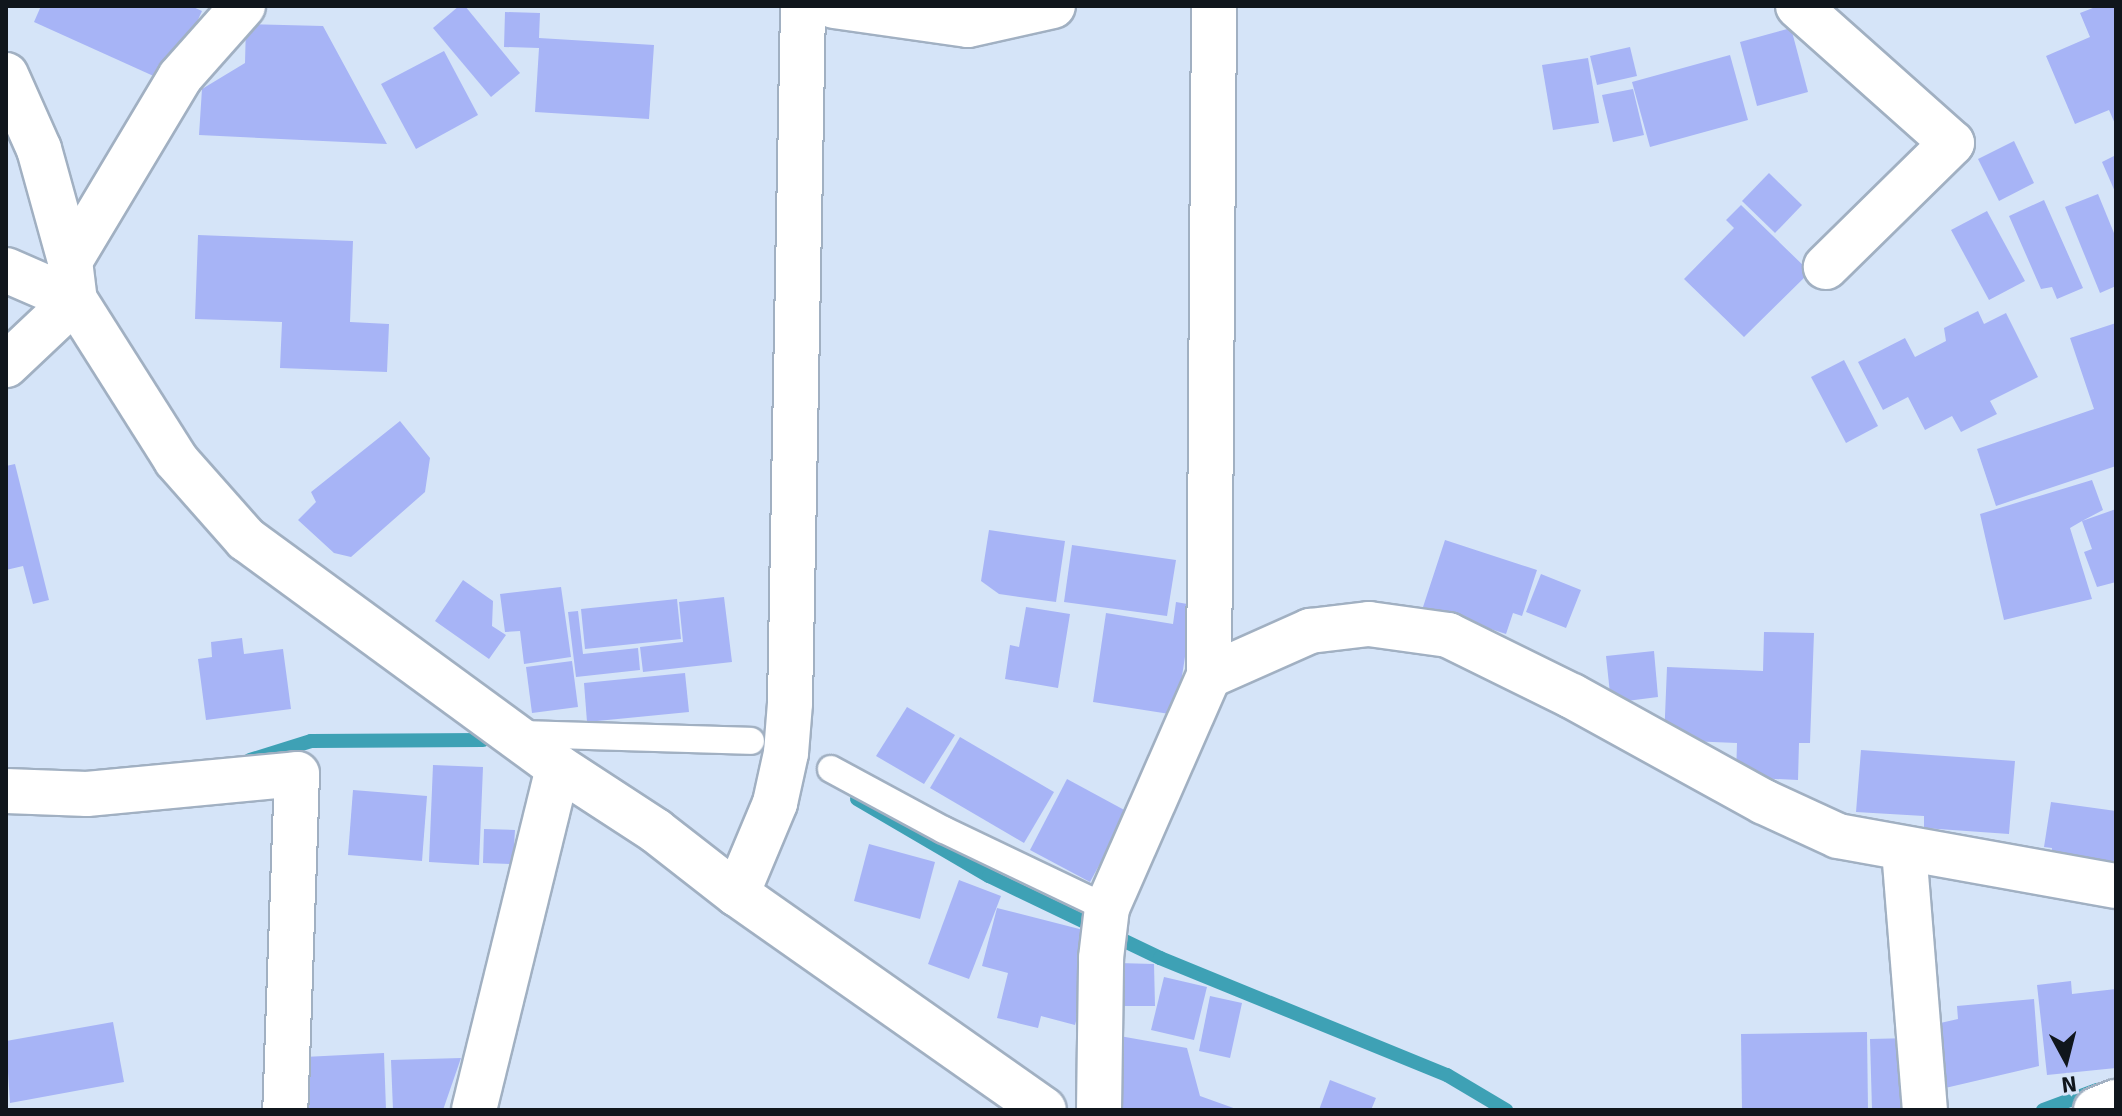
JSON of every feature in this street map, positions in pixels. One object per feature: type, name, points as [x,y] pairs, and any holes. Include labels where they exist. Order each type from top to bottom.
[{"type":"street","points":[[6,365],[73,280],[180,77],[243,6]]},
{"type":"street","points":[[737,894],[775,803],[786,753],[790,703],[803,6]]},
{"type":"street","points":[[834,6],[968,25],[1053,6]]},
{"type":"street","points":[[1099,1110],[1105,929],[1209,676],[1214,6]]},
{"type":"street","points":[[1798,6],[1952,143],[1826,267]]},
{"type":"street","points":[[6,75],[39,149],[73,280],[176,460],[246,539],[517,734],[558,767],[656,831],[737,894],[1044,1110]]},
{"type":"street","points":[[6,270],[73,280]]},
{"type":"street","points":[[1209,676],[1310,631],[1369,624],[1448,635],[1572,696],[1764,802],[1838,836],[2116,886]]},
{"type":"street","points":[[474,1110],[558,767]]},
{"type":"street","points":[[6,791],[87,794],[297,774],[285,1110]]},
{"type":"street","points":[[1904,850],[1925,1110]]},
{"type":"street","points":[[2096,1110],[2116,1102]]},
{"type":"lane","points":[[517,734],[751,741]]},
{"type":"lane","points":[[831,769],[944,830],[1105,929]]},
{"type":"building","points":[[41,6],[191,6],[202,11],[169,83],[34,22]]},
{"type":"building","points":[[459,6],[465,6],[520,73],[491,97],[433,28]]},
{"type":"building","points":[[2098,6],[2116,6],[2116,126],[2109,110],[2075,124],[2046,56],[2090,37],[2080,13]]},
{"type":"building","points":[[505,12],[540,13],[539,38],[654,45],[649,119],[535,112],[539,48],[504,47]]},
{"type":"building","points":[[246,24],[323,26],[387,144],[199,135],[202,89],[245,63]]},
{"type":"building","points":[[1791,28],[1808,92],[1757,106],[1740,42]]},
{"type":"building","points":[[1630,47],[1637,76],[1597,85],[1590,56]]},
{"type":"building","points":[[444,51],[478,115],[416,149],[381,84]]},
{"type":"building","points":[[1730,55],[1748,120],[1650,147],[1632,82]]},
{"type":"building","points":[[1588,58],[1599,123],[1553,130],[1542,65]]},
{"type":"building","points":[[1633,89],[1644,135],[1613,142],[1602,95]]},
{"type":"building","points":[[2014,141],[2034,183],[1999,201],[1978,159]]},
{"type":"building","points":[[2116,155],[2116,194],[2102,162]]},
{"type":"building","points":[[1769,173],[1802,205],[1775,233],[1742,201]]},
{"type":"building","points":[[2098,194],[2116,238],[2116,286],[2100,293],[2065,207]]},
{"type":"building","points":[[2044,200],[2083,288],[2057,299],[2052,287],[2041,289],[2009,216]]},
{"type":"building","points":[[1741,205],[1810,272],[1744,337],[1684,279],[1734,228],[1726,220]]},
{"type":"building","points":[[1987,211],[2025,281],[1989,300],[1951,230]]},
{"type":"building","points":[[198,235],[353,241],[350,322],[389,324],[387,372],[280,368],[282,322],[195,319]]},
{"type":"building","points":[[1978,311],[1984,324],[2006,313],[2038,377],[1990,401],[1997,414],[1961,432],[1952,416],[1925,430],[1908,397],[1883,410],[1858,362],[1905,338],[1915,357],[1946,341],[1944,328]]},
{"type":"building","points":[[2116,323],[2116,466],[1996,506],[1977,449],[2094,409],[2070,338]]},
{"type":"building","points":[[1844,360],[1878,426],[1846,443],[1811,377]]},
{"type":"building","points":[[400,421],[430,458],[425,492],[351,557],[334,553],[298,520],[316,502],[311,492]]},
{"type":"building","points":[[15,464],[49,600],[33,604],[23,566],[6,570],[6,466]]},
{"type":"building","points":[[2092,480],[2103,510],[2070,528],[2092,599],[2004,620],[1980,514]]},
{"type":"building","points":[[2116,509],[2116,582],[2097,587],[2084,552],[2092,549],[2082,521]]},
{"type":"building","points":[[989,530],[1065,541],[1056,602],[999,594],[981,581]]},
{"type":"building","points":[[1445,540],[1537,570],[1522,616],[1513,613],[1506,634],[1423,607]]},
{"type":"building","points":[[1072,545],[1176,560],[1167,616],[1064,602]]},
{"type":"building","points":[[1541,574],[1581,590],[1566,628],[1526,612]]},
{"type":"building","points":[[463,580],[493,601],[492,626],[506,635],[489,659],[435,621]]},
{"type":"building","points":[[561,587],[571,657],[524,664],[520,631],[505,632],[500,594]]},
{"type":"building","points":[[724,597],[732,662],[643,672],[640,647],[683,642],[679,602]]},
{"type":"building","points":[[677,599],[681,639],[585,649],[581,609]]},
{"type":"building","points":[[1176,602],[1193,605],[1176,715],[1093,702],[1106,613],[1173,624]]},
{"type":"building","points":[[1026,607],[1070,614],[1058,688],[1005,679],[1010,645],[1019,647]]},
{"type":"building","points":[[578,611],[583,654],[638,648],[640,670],[576,677],[568,612]]},
{"type":"building","points":[[1764,632],[1814,633],[1810,743],[1799,743],[1798,780],[1736,777],[1737,743],[1664,740],[1667,667],[1763,671]]},
{"type":"building","points":[[242,638],[244,654],[283,649],[291,709],[206,720],[198,659],[212,657],[211,642]]},
{"type":"building","points":[[1654,651],[1658,697],[1611,703],[1606,656]]},
{"type":"building","points":[[572,661],[578,707],[532,713],[526,667]]},
{"type":"building","points":[[685,673],[689,712],[587,722],[584,683]]},
{"type":"building","points":[[907,707],[955,735],[924,784],[876,756]]},
{"type":"building","points":[[960,737],[1054,792],[1024,843],[930,788]]},
{"type":"building","points":[[1861,750],[2015,761],[2009,834],[1924,828],[1924,816],[1856,812]]},
{"type":"building","points":[[433,765],[483,767],[479,865],[429,862]]},
{"type":"building","points":[[1067,779],[1128,812],[1090,882],[1030,850]]},
{"type":"building","points":[[353,790],[427,796],[422,861],[348,855]]},
{"type":"building","points":[[2051,802],[2116,811],[2116,869],[2051,859],[2052,848],[2044,847]]},
{"type":"building","points":[[484,829],[515,830],[513,864],[483,863]]},
{"type":"building","points":[[869,844],[935,862],[920,919],[854,901]]},
{"type":"building","points":[[959,880],[1001,896],[969,979],[928,964]]},
{"type":"building","points":[[997,908],[1099,934],[1075,1025],[1041,1016],[1038,1028],[997,1018],[1008,973],[982,966]]},
{"type":"building","points":[[1118,963],[1154,964],[1155,1006],[1118,1006]]},
{"type":"building","points":[[1164,977],[1207,987],[1194,1040],[1151,1030]]},
{"type":"building","points":[[2071,981],[2072,994],[2116,989],[2116,1068],[2047,1075],[2037,985]]},
{"type":"building","points":[[1210,996],[1242,1003],[1230,1058],[1199,1051]]},
{"type":"building","points":[[2034,999],[2039,1066],[1941,1089],[1927,1026],[1958,1019],[1957,1006]]},
{"type":"building","points":[[113,1022],[124,1082],[10,1103],[6,1041]]},
{"type":"building","points":[[1867,1032],[1868,1110],[1742,1110],[1741,1034]]},
{"type":"building","points":[[1114,1035],[1187,1048],[1200,1096],[1239,1110],[1110,1110]]},
{"type":"building","points":[[1911,1038],[1913,1110],[1872,1110],[1870,1039]]},
{"type":"building","points":[[384,1053],[386,1110],[307,1110],[304,1057]]},
{"type":"building","points":[[461,1058],[443,1110],[393,1110],[391,1060]]},
{"type":"building","points":[[1330,1080],[1376,1098],[1371,1110],[1319,1110]]},
{"type":"waterway","points":[[250,760],[311,741],[483,740]]},
{"type":"waterway","points":[[857,799],[989,876],[1160,958],[1447,1075],[1506,1110]]},
{"type":"waterway","points":[[2043,1110],[2097,1090]]}]
